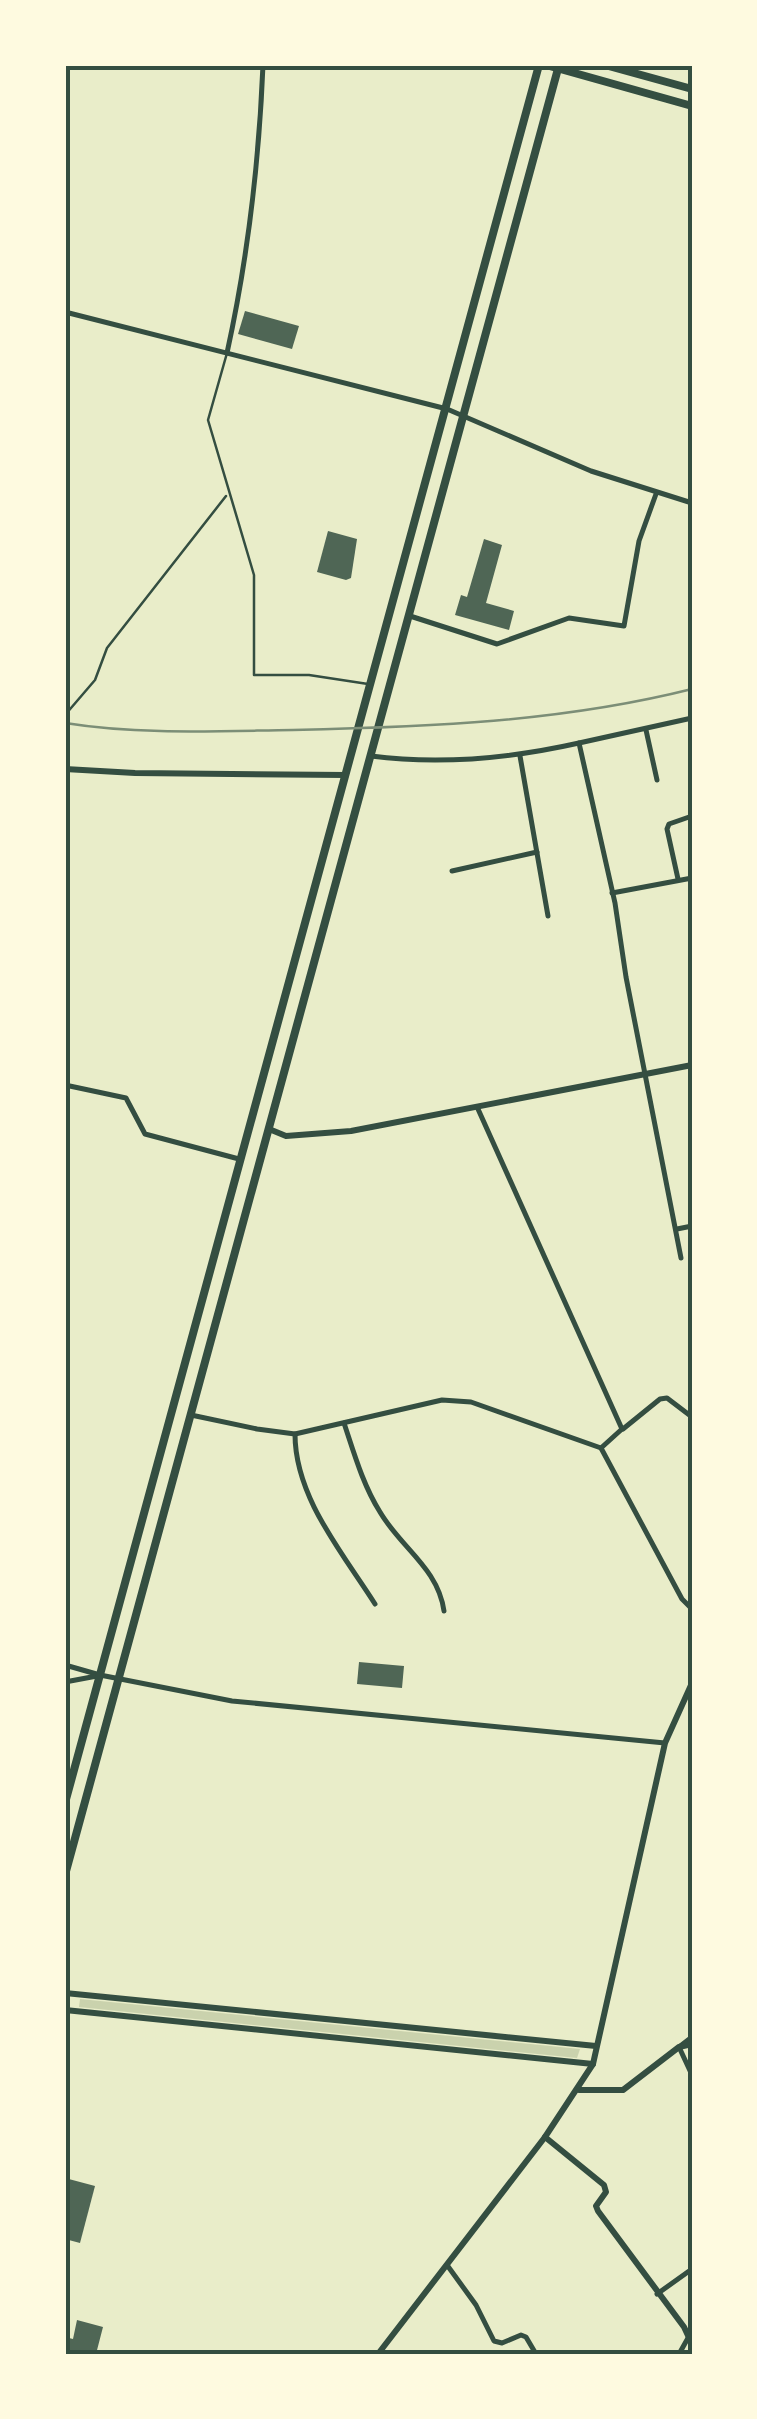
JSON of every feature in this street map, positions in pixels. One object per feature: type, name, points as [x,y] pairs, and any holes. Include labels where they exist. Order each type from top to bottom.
[{"type":"main road","points":[[65,1804],[248,1124],[543,65],[692,106]]},
{"type":"main road","points":[[605,65],[692,89]]},
{"type":"main road","points":[[65,1875],[559,67]]},
{"type":"main road","points":[[65,769],[346,774]]},
{"type":"main road","points":[[284,998],[304,1003]]},
{"type":"main road","points":[[248,1124],[286,1136],[351,1131],[692,1065]]},
{"type":"main road","points":[[191,1339],[210,1344]]},
{"type":"main road","points":[[136,1537],[156,1543]]},
{"type":"main road","points":[[128,1566],[148,1571]]},
{"type":"main road","points":[[380,2353],[545,2137],[593,2064],[666,1743],[692,1683]]},
{"type":"main road","points":[[65,1993],[596,2046]]},
{"type":"main road","points":[[65,2010],[593,2064]]},
{"type":"main road","points":[[579,2090],[622,2090],[679,2046],[692,2044]]},
{"type":"main road","points":[[545,2137],[604,2185],[606,2192],[596,2206],[598,2211],[684,2327],[690,2341]]},
{"type":"street","points":[[227,353],[244,276],[259,159],[263,65]]},
{"type":"street","points":[[65,312],[447,409],[591,471],[692,503]]},
{"type":"street","points":[[410,616],[497,644],[569,618],[624,626],[639,541],[656,494]]},
{"type":"street","points":[[372,756],[520,756],[692,718]]},
{"type":"street","points":[[646,730],[657,780]]},
{"type":"street","points":[[579,743],[612,893],[681,1258]]},
{"type":"street","points":[[520,756],[548,916]]},
{"type":"street","points":[[678,879],[669,824],[692,816]]},
{"type":"street","points":[[452,871],[537,852]]},
{"type":"street","points":[[612,893],[692,878]]},
{"type":"street","points":[[65,1084],[126,1098],[145,1134],[239,1159]]},
{"type":"street","points":[[478,1108],[622,1429]]},
{"type":"street","points":[[677,1229],[692,1226]]},
{"type":"street","points":[[601,1448],[660,1398],[667,1398],[692,1418]]},
{"type":"street","points":[[191,1414],[295,1434],[442,1400],[471,1402],[601,1448],[682,1600],[692,1609]]},
{"type":"street","points":[[344,1422],[364,1481],[381,1515],[441,1590],[444,1611]]},
{"type":"street","points":[[295,1434],[295,1462],[312,1501],[375,1604]]},
{"type":"street","points":[[65,1664],[118,1679],[232,1701],[666,1743]]},
{"type":"street","points":[[65,1682],[100,1675]]},
{"type":"street","points":[[692,2037],[679,2046],[692,2075]]},
{"type":"street","points":[[447,2265],[476,2304],[494,2341],[502,2343],[520,2335],[526,2337],[536,2354]]},
{"type":"street","points":[[658,2294],[692,2269]]},
{"type":"street","points":[[684,2327],[692,2322]]},
{"type":"street","points":[[679,2354],[690,2341]]},
{"type":"lane","points":[[227,353],[208,420],[254,574],[254,675],[309,674],[370,685]]},
{"type":"lane","points":[[65,715],[95,680],[107,648],[228,494]]},
{"type":"green space","points":[[80,1999],[580,2049],[577,2058],[79,2007]]},
{"type":"building","points":[[245,311],[299,326],[292,349],[238,334]]},
{"type":"building","points":[[328,531],[357,539],[351,578],[317,572]]},
{"type":"building","points":[[484,539],[502,545],[486,603],[514,611],[509,630],[455,615],[461,595],[467,597]]},
{"type":"building","points":[[359,1662],[404,1666],[402,1688],[357,1684]]},
{"type":"building","points":[[65,2178],[95,2186],[80,2243],[65,2239]]},
{"type":"building","points":[[77,2320],[103,2327],[96,2354],[65,2354],[65,2337],[73,2339]]},
{"type":"railway","points":[[65,723],[179,731],[444,724],[544,716],[692,689]]}]
